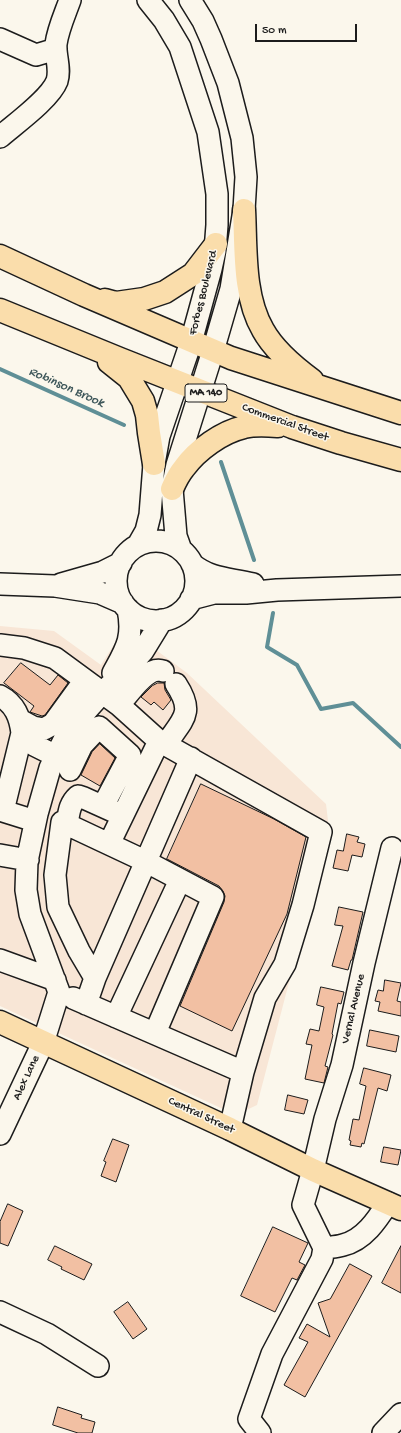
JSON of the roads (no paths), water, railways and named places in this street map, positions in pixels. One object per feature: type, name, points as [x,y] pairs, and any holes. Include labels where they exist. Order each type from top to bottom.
[{"type":"main road","points":[[244,210],[247,275],[251,299],[262,329],[284,356],[297,369],[320,387]]},
{"type":"main road","points":[[84,295],[116,303],[144,298],[165,292],[193,274],[216,244]]},
{"type":"main road","points":[[0,256],[84,295],[213,351],[401,413]]},
{"type":"main road","name":"Commercial Street","points":[[7,313],[178,383],[292,427],[401,460]]},
{"type":"main road","points":[[94,349],[130,378],[137,390],[147,415],[154,464]]},
{"type":"main road","points":[[172,489],[183,469],[197,452],[225,434],[243,427],[256,425],[292,427]]},
{"type":"main road","name":"Central Street","points":[[0,1022],[230,1129],[313,1170],[394,1206]]},
{"type":"street","points":[[0,137],[40,102],[54,87],[58,73],[56,49],[60,28],[70,0]]},
{"type":"street","name":"Forbes Boulevard","points":[[138,545],[146,531],[150,515],[154,464],[159,436],[178,383],[212,269],[216,244],[217,194],[208,132],[180,47],[164,20],[148,0]]},
{"type":"street","name":"Forbes Boulevard","points":[[186,557],[176,536],[172,489],[176,465],[213,351],[231,289],[244,210],[246,177],[242,138],[228,83],[203,21],[190,0]]},
{"type":"street","points":[[0,39],[36,55],[56,49]]},
{"type":"street","points":[[102,693],[130,640],[131,624],[126,606],[117,587],[116,579],[120,563],[125,556],[138,545],[155,541],[164,542],[173,545],[201,571],[215,577],[248,582],[277,590]]},
{"type":"street","points":[[0,584],[55,586],[100,593],[126,606],[136,615],[153,620],[162,620],[179,613],[186,607],[191,599],[196,582],[186,557]]},
{"type":"street","points":[[55,586],[103,572],[120,563]]},
{"type":"street","points":[[191,599],[214,593],[401,586]]},
{"type":"street","points":[[63,763],[69,730],[102,693],[143,651],[162,620]]},
{"type":"street","points":[[0,645],[24,648],[55,658],[119,705],[162,742],[321,832],[303,905],[285,964],[265,998],[243,1072],[230,1129]]},
{"type":"street","points":[[109,844],[162,742],[183,719],[186,712],[186,704],[166,675],[152,656],[143,651]]},
{"type":"street","points":[[119,705],[145,675],[152,670],[166,675]]},
{"type":"street","points":[[21,726],[44,729],[52,724],[85,680]]},
{"type":"street","points":[[0,696],[17,711],[21,726],[34,745],[63,763]]},
{"type":"street","points":[[21,726],[1,813],[36,817],[64,823],[145,861],[213,897],[155,1034]]},
{"type":"street","points":[[57,986],[30,914],[26,890],[28,860],[36,817],[50,768],[63,763],[98,727],[130,755],[102,806]]},
{"type":"street","points":[[86,1004],[95,978],[191,758]]},
{"type":"street","points":[[95,978],[79,951],[58,907],[55,876],[64,823],[70,806],[78,796],[123,816]]},
{"type":"street","name":"Vernal Avenue","points":[[324,1248],[303,1205],[313,1170],[324,1119],[342,1065],[364,963],[392,848]]},
{"type":"street","points":[[0,855],[28,860]]},
{"type":"street","points":[[116,1017],[180,880]]},
{"type":"street","points":[[0,960],[57,986],[86,1004],[243,1072]]},
{"type":"street","name":"Alex Lane","points":[[0,1134],[43,1043],[57,986]]},
{"type":"street","points":[[260,1433],[249,1419],[272,1354],[322,1259],[324,1248],[344,1245],[364,1234],[376,1221],[394,1206]]},
{"type":"street","points":[[0,1312],[47,1334],[98,1366]]},
{"type":"street","points":[[382,1433],[401,1414]]},
{"type":"waterway","name":"Robinson Brook","points":[[0,369],[124,425]]},
{"type":"waterway","name":"Robinson Brook","points":[[221,462],[254,560]]},
{"type":"waterway","name":"Robinson Brook","points":[[273,613],[267,647],[297,665],[321,709],[353,703],[401,747]]}]
